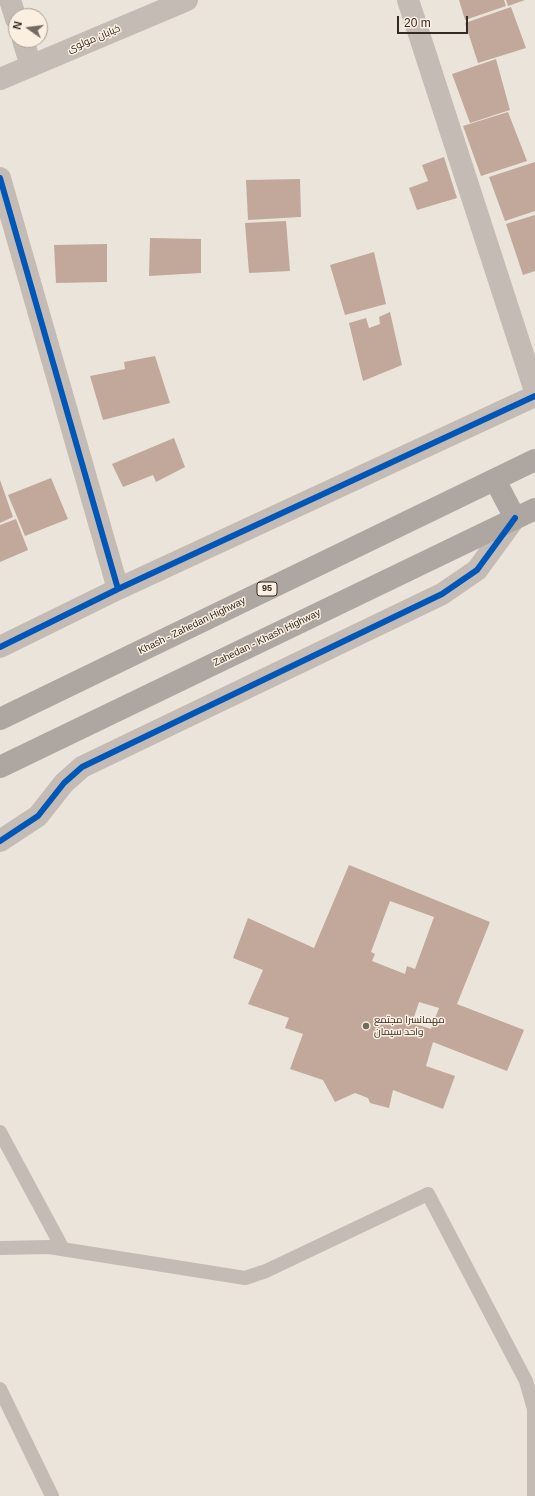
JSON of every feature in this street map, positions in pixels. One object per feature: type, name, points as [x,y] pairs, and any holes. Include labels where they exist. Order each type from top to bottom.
[{"type":"highway","name":"Khash - Zahedan Highway","points":[[0,718],[535,460]]},
{"type":"highway","points":[[495,480],[515,518]]},
{"type":"highway","name":"Zahedan - Khash Highway","points":[[0,767],[535,509]]},
{"type":"street","name":"خیابان مولوی","points":[[0,79],[187,0]]},
{"type":"street","points":[[408,0],[535,391]]},
{"type":"street","points":[[25,48],[31,66]]},
{"type":"street","points":[[0,178],[118,589]]},
{"type":"street","points":[[0,647],[118,589],[535,396]]},
{"type":"street","points":[[0,841],[38,816],[64,783],[82,767],[442,594],[477,570],[515,518]]},
{"type":"lane","points":[[0,1132],[63,1249]]},
{"type":"lane","points":[[0,1248],[49,1247],[245,1278],[266,1271],[428,1194],[526,1381],[534,1409],[534,1496]]},
{"type":"lane","points":[[0,1389],[52,1496]]},
{"type":"building","points":[[459,0],[504,0],[506,6],[465,20]]},
{"type":"building","points":[[506,0],[525,0],[508,6]]},
{"type":"building","points":[[511,7],[526,48],[478,63],[465,23]]},
{"type":"building","points":[[496,59],[510,110],[470,123],[452,74]]},
{"type":"building","points":[[508,112],[527,161],[481,176],[463,126]]},
{"type":"building","points":[[444,157],[457,198],[417,210],[409,188],[428,181],[422,165]]},
{"type":"building","points":[[535,162],[535,211],[505,221],[489,177]]},
{"type":"building","points":[[300,179],[301,217],[248,220],[246,180]]},
{"type":"building","points":[[535,215],[535,271],[523,275],[506,224]]},
{"type":"building","points":[[286,221],[290,271],[249,273],[245,223]]},
{"type":"building","points":[[150,238],[201,239],[201,273],[149,276]]},
{"type":"building","points":[[107,244],[107,282],[56,283],[54,245]]},
{"type":"building","points":[[374,252],[386,304],[345,315],[330,265]]},
{"type":"building","points":[[390,312],[402,365],[363,381],[349,323],[366,318],[369,328],[380,324],[379,317]]},
{"type":"building","points":[[155,356],[170,403],[103,420],[90,376],[125,369],[124,362]]},
{"type":"building","points":[[174,438],[185,467],[156,482],[153,475],[123,487],[112,464]]},
{"type":"building","points":[[51,478],[68,519],[25,536],[8,495]]},
{"type":"building","points":[[0,480],[13,517],[0,523]]},
{"type":"building","points":[[16,519],[28,550],[0,562],[0,525]]},
{"type":"building","points":[[349,865],[490,922],[457,1004],[524,1030],[507,1071],[433,1042],[426,1066],[455,1076],[443,1109],[393,1090],[389,1108],[370,1103],[368,1098],[355,1093],[335,1102],[323,1080],[290,1069],[303,1034],[285,1028],[289,1018],[248,1004],[263,970],[233,958],[248,918],[314,948]],"holes":[[[390,901],[434,917],[415,969],[407,966],[405,974],[372,961],[375,954],[371,952]],[[419,1002],[439,1008],[431,1029],[412,1023]]]},
{"type":"cycle path","points":[[0,178],[118,589]]},
{"type":"cycle path","points":[[0,647],[118,589],[535,396]]},
{"type":"cycle path","points":[[0,841],[38,816],[64,783],[82,767],[442,594],[477,570],[515,518]]},
{"type":"place","name":"مهمانسرا مجتمع واحد سیمان","points":[[366,1026]]}]
